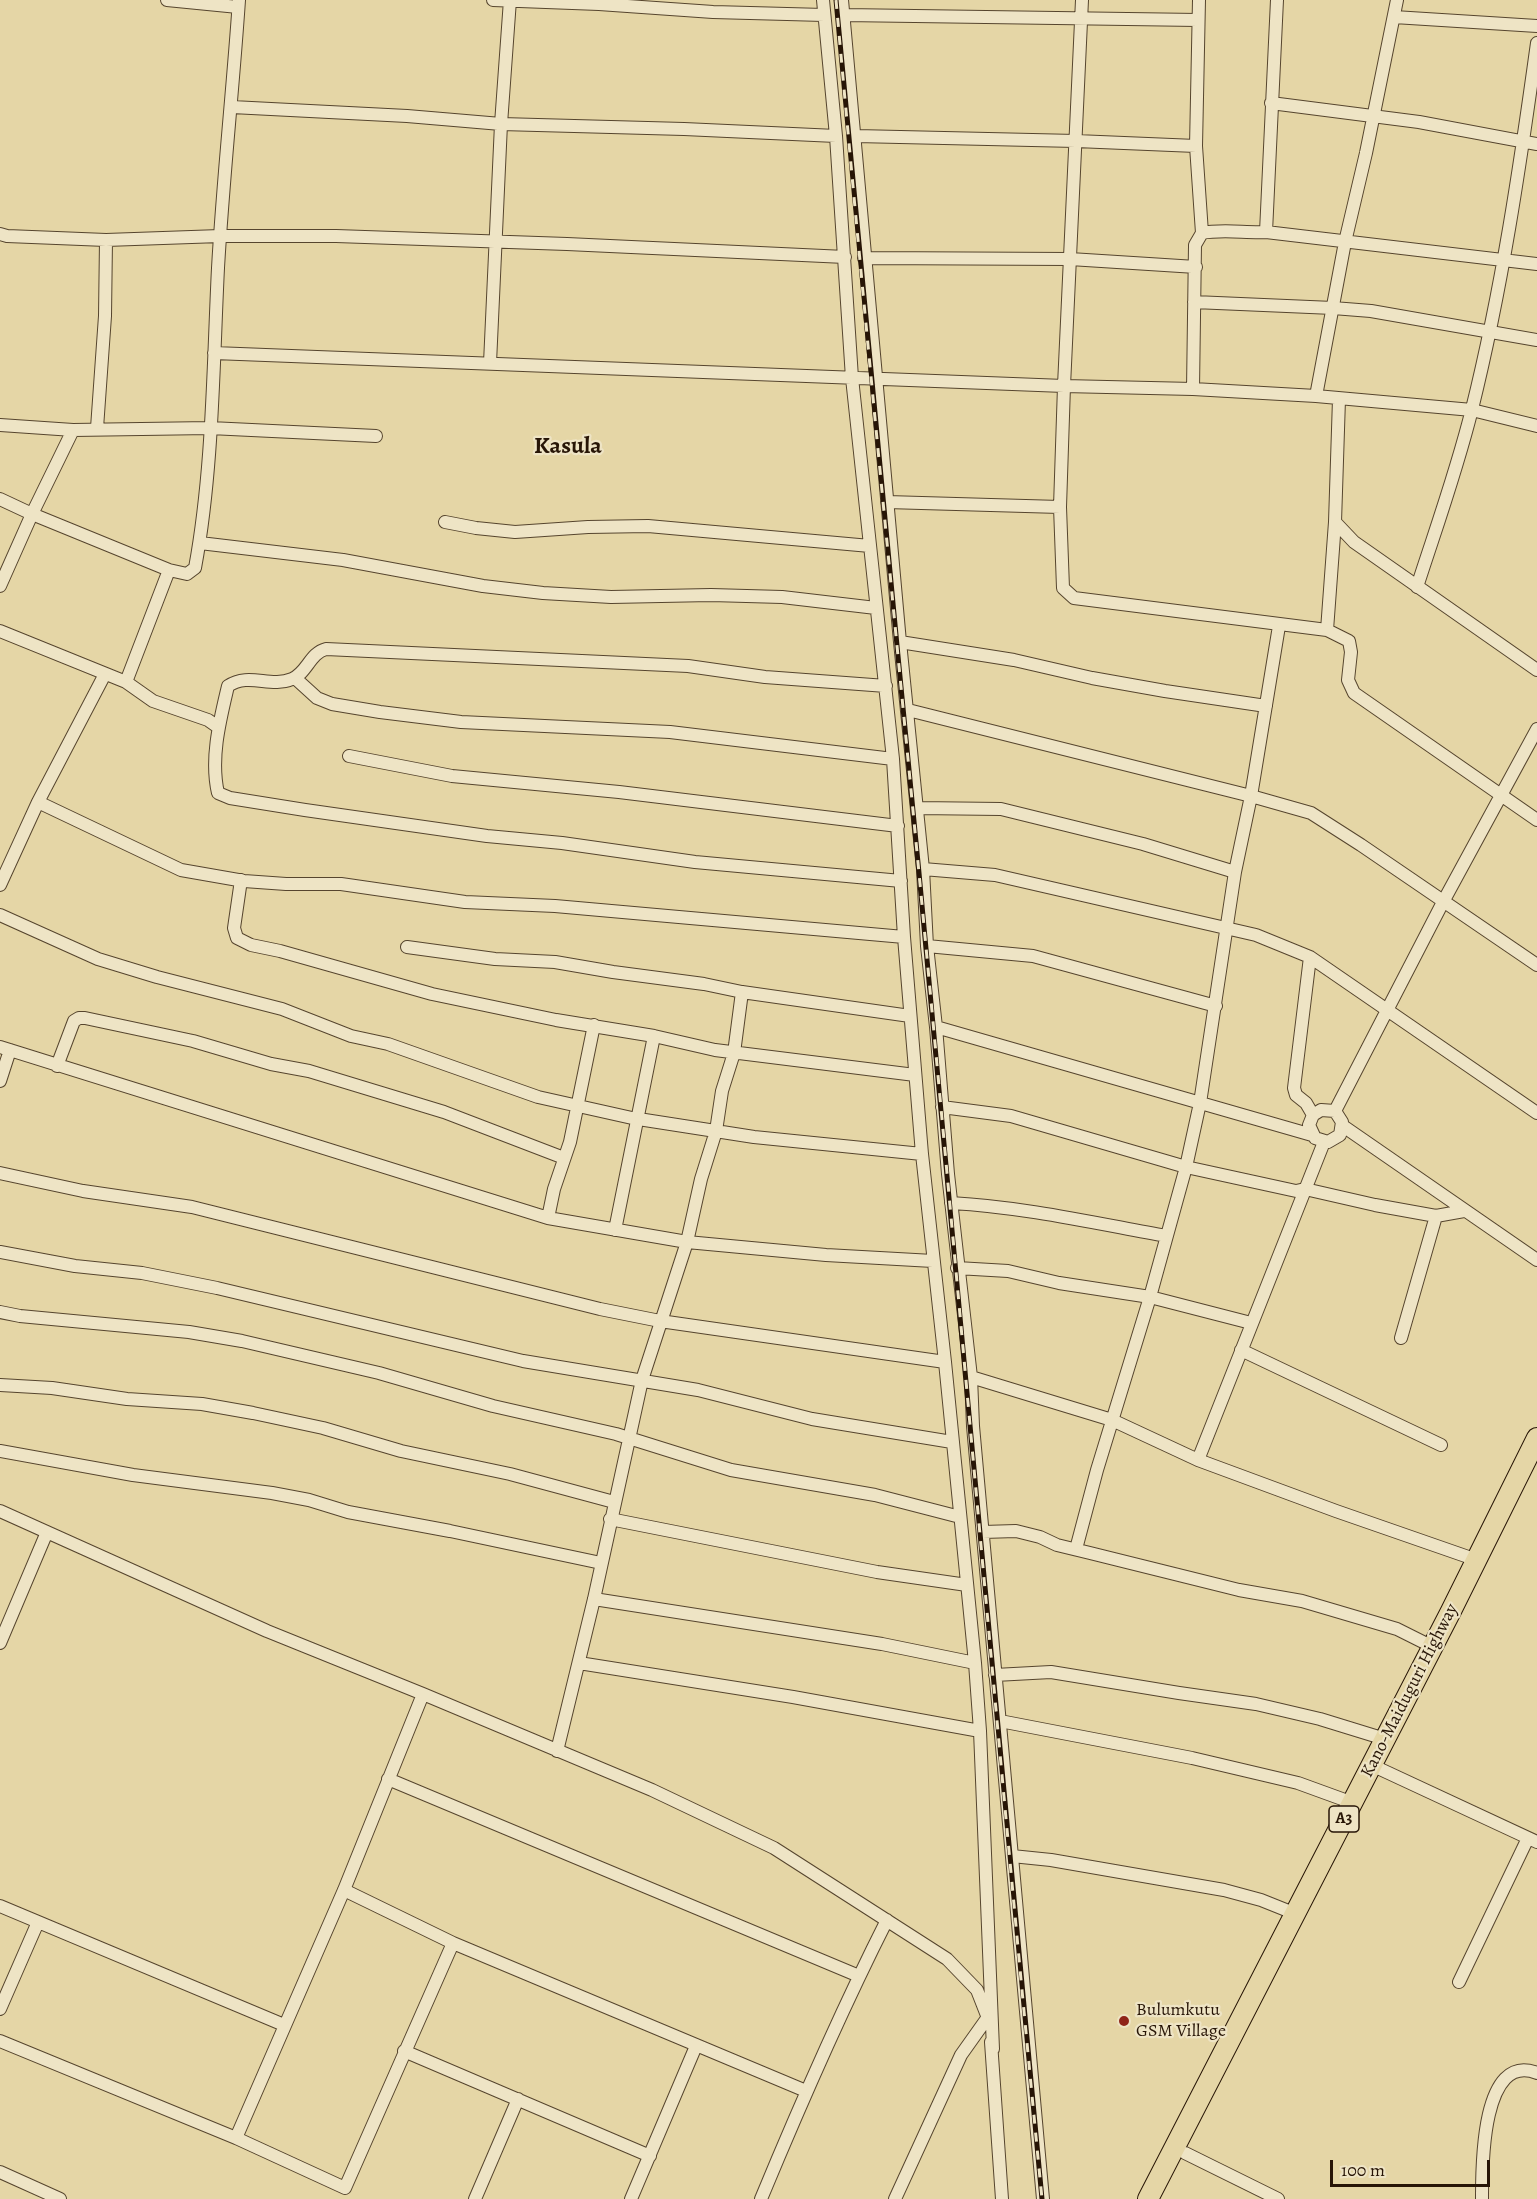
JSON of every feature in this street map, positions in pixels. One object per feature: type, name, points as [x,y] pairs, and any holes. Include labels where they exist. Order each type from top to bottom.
[{"type":"highway","name":"Kano-Maiduguri Highway","points":[[1148,2199],[1432,1647],[1455,1614],[1477,1560],[1537,1438]]},
{"type":"highway","name":"Kano-Maiduguri Highway","points":[[1162,2199],[1380,1769],[1455,1614],[1537,1461]]},
{"type":"street","points":[[0,499],[170,570],[187,574],[195,568],[200,543],[210,428],[220,236],[239,3],[167,0]]},
{"type":"street","points":[[493,0],[713,12],[824,15]]},
{"type":"street","points":[[823,0],[836,136],[852,378],[893,759],[904,937],[922,1154],[975,1663],[1002,2199]]},
{"type":"street","points":[[842,0],[856,136],[864,258],[878,378],[887,502],[923,869],[927,946],[957,1268],[971,1377],[982,1532],[1043,2199]]},
{"type":"street","points":[[1082,0],[1060,507],[1063,588],[1074,598],[1279,626],[1327,630],[1349,641],[1352,652],[1348,680],[1354,693],[1537,820]]},
{"type":"street","points":[[1193,389],[1195,245],[1202,233],[1196,146],[1199,0]]},
{"type":"street","points":[[1266,232],[1277,0]]},
{"type":"street","points":[[1316,396],[1345,242],[1374,116],[1397,0]]},
{"type":"street","points":[[490,363],[501,124],[510,1]]},
{"type":"street","points":[[844,15],[1198,20]]},
{"type":"street","points":[[1394,17],[1537,26]]},
{"type":"street","points":[[1417,587],[1447,497],[1472,410],[1490,330],[1504,261],[1537,42]]},
{"type":"street","points":[[1271,103],[1419,122],[1537,144]]},
{"type":"street","points":[[232,107],[407,116],[501,124],[836,136]]},
{"type":"street","points":[[856,136],[1196,146]]},
{"type":"street","points":[[1202,233],[1213,231],[1266,232],[1537,264]]},
{"type":"street","points":[[0,234],[106,240],[220,236],[336,236],[845,257]]},
{"type":"street","points":[[97,428],[105,316],[106,240]]},
{"type":"street","points":[[864,258],[1070,259],[1196,267]]},
{"type":"street","points":[[1194,302],[1371,311],[1537,340]]},
{"type":"street","points":[[214,353],[1193,389],[1316,396],[1472,410],[1537,426]]},
{"type":"street","points":[[1327,630],[1335,522],[1339,399]]},
{"type":"street","points":[[0,425],[73,430],[210,428],[376,436]]},
{"type":"street","points":[[0,586],[73,430]]},
{"type":"street","points":[[887,502],[1060,507]]},
{"type":"street","points":[[445,522],[515,532],[648,526],[870,546]]},
{"type":"street","points":[[1335,522],[1354,542],[1537,670]]},
{"type":"street","points":[[200,543],[343,560],[483,586],[543,593],[611,597],[711,595],[782,597],[876,608]]},
{"type":"street","points":[[126,682],[170,570]]},
{"type":"street","points":[[1076,1549],[1186,1167],[1200,1103],[1235,872],[1251,796],[1279,626]]},
{"type":"street","points":[[0,631],[126,682],[153,700],[208,720],[218,727]]},
{"type":"street","points":[[900,642],[1014,660],[1092,678],[1266,706]]},
{"type":"street","points":[[886,686],[765,677],[688,666],[341,648],[319,651],[295,678],[288,681],[238,680],[228,686],[218,727],[215,778],[218,793],[230,798],[396,824],[562,843],[695,862],[901,881]]},
{"type":"street","points":[[0,885],[38,802],[105,674]]},
{"type":"street","points":[[295,678],[317,698],[332,704],[380,712],[461,722],[670,732],[893,759]]},
{"type":"street","points":[[908,710],[1311,813],[1537,965]]},
{"type":"street","points":[[1335,1111],[1443,902],[1537,729]]},
{"type":"street","points":[[349,756],[452,776],[597,790],[898,825]]},
{"type":"street","points":[[38,802],[181,870],[241,880],[286,884],[340,884],[465,902],[555,906],[904,937]]},
{"type":"street","points":[[917,808],[1002,809],[1143,844],[1235,872]]},
{"type":"street","points":[[923,869],[995,875],[1256,935],[1310,957],[1537,1113]]},
{"type":"street","points":[[241,880],[234,928],[237,938],[251,945],[432,994],[556,1020],[654,1036],[734,1053],[915,1075]]},
{"type":"street","points":[[0,915],[98,959],[157,977],[282,1009],[351,1036],[388,1044],[538,1097],[636,1119],[798,1142],[922,1154]]},
{"type":"street","points":[[406,946],[495,959],[555,962],[910,1016]]},
{"type":"street","points":[[927,946],[1033,956],[1216,1006]]},
{"type":"street","points":[[1310,957],[1294,1088],[1296,1095],[1306,1103],[1313,1115]]},
{"type":"street","points":[[557,1751],[594,1599],[642,1380],[687,1242],[701,1179],[717,1131],[722,1091],[734,1053],[742,992]]},
{"type":"street","points":[[57,1065],[74,1021],[85,1018],[193,1041],[271,1064],[309,1071],[444,1112],[564,1158]]},
{"type":"street","points":[[548,1218],[554,1189],[570,1142],[575,1106],[594,1025]]},
{"type":"street","points":[[936,1027],[1312,1135],[1324,1142],[1337,1138],[1343,1126],[1341,1118],[1335,1111],[1326,1109],[1313,1115],[1309,1125],[1312,1135]]},
{"type":"street","points":[[615,1230],[654,1036]]},
{"type":"street","points":[[0,1081],[5,1049],[548,1218],[687,1242],[826,1255],[933,1261]]},
{"type":"street","points":[[942,1107],[1011,1116],[1186,1167],[1296,1191],[1305,1189],[1436,1216],[1464,1211]]},
{"type":"street","points":[[1343,1126],[1537,1260]]},
{"type":"street","points":[[1198,1460],[1324,1142]]},
{"type":"street","points":[[0,1173],[83,1191],[192,1207],[600,1309],[660,1321],[945,1362]]},
{"type":"street","points":[[951,1203],[989,1205],[1037,1212],[1166,1236]]},
{"type":"street","points":[[1401,1338],[1436,1216]]},
{"type":"street","points":[[0,1252],[75,1266],[142,1273],[217,1288],[523,1361],[698,1390],[812,1419],[952,1442]]},
{"type":"street","points":[[957,1268],[1008,1271],[1059,1283],[1150,1297],[1251,1323]]},
{"type":"street","points":[[0,1312],[20,1316],[189,1332],[242,1341],[380,1373],[493,1406],[630,1438],[731,1470],[875,1495],[960,1517]]},
{"type":"street","points":[[1241,1350],[1441,1445]]},
{"type":"street","points":[[971,1377],[1112,1420],[1198,1460],[1477,1560]]},
{"type":"street","points":[[0,1385],[52,1388],[127,1399],[202,1404],[242,1411],[323,1428],[401,1451],[510,1474],[615,1502]]},
{"type":"street","points":[[0,1451],[133,1475],[272,1493],[309,1500],[348,1512],[450,1530],[601,1563]]},
{"type":"street","points":[[0,1511],[219,1610],[652,1790],[774,1848],[947,1959],[977,1990],[988,2018],[993,2049]]},
{"type":"street","points":[[610,1519],[877,1572],[967,1585]]},
{"type":"street","points":[[982,1532],[1016,1530],[1057,1545],[1239,1590],[1302,1601],[1397,1629],[1432,1647]]},
{"type":"street","points":[[0,1643],[4,1623],[47,1532]]},
{"type":"street","points":[[594,1599],[882,1644],[975,1663]]},
{"type":"street","points":[[579,1663],[793,1697],[980,1731]]},
{"type":"street","points":[[995,1675],[1051,1672],[1256,1704],[1320,1719],[1385,1739]]},
{"type":"street","points":[[236,2138],[344,1890],[423,1694]]},
{"type":"street","points":[[1000,1721],[1192,1758],[1298,1783],[1353,1803]]},
{"type":"street","points":[[1380,1769],[1533,1840],[1459,1982]]},
{"type":"street","points":[[388,1779],[859,1976]]},
{"type":"street","points":[[1012,1856],[1051,1860],[1224,1890],[1261,1900],[1296,1914]]},
{"type":"street","points":[[344,1890],[453,1943],[806,2091]]},
{"type":"street","points":[[0,1906],[284,2025]]},
{"type":"street","points":[[761,2199],[806,2091],[887,1920]]},
{"type":"street","points":[[0,2009],[38,1922]]},
{"type":"street","points":[[0,2041],[236,2138],[345,2188],[453,1943]]},
{"type":"street","points":[[895,2199],[961,2055],[988,2018]]},
{"type":"street","points":[[631,2199],[696,2046]]},
{"type":"street","points":[[404,2051],[651,2156]]},
{"type":"street","points":[[1482,2199],[1487,2114],[1497,2089],[1505,2078],[1517,2071],[1537,2073]]},
{"type":"street","points":[[475,2199],[518,2099]]},
{"type":"street","points":[[1185,2153],[1278,2199]]},
{"type":"street","points":[[0,2172],[60,2199]]},
{"type":"railway","points":[[836,0],[1042,2199]]},
{"type":"place","name":"Bulumkutu GSM Village","points":[[1124,2021]]},
{"type":"district","name":"Kasula","points":[[568,447]]}]
